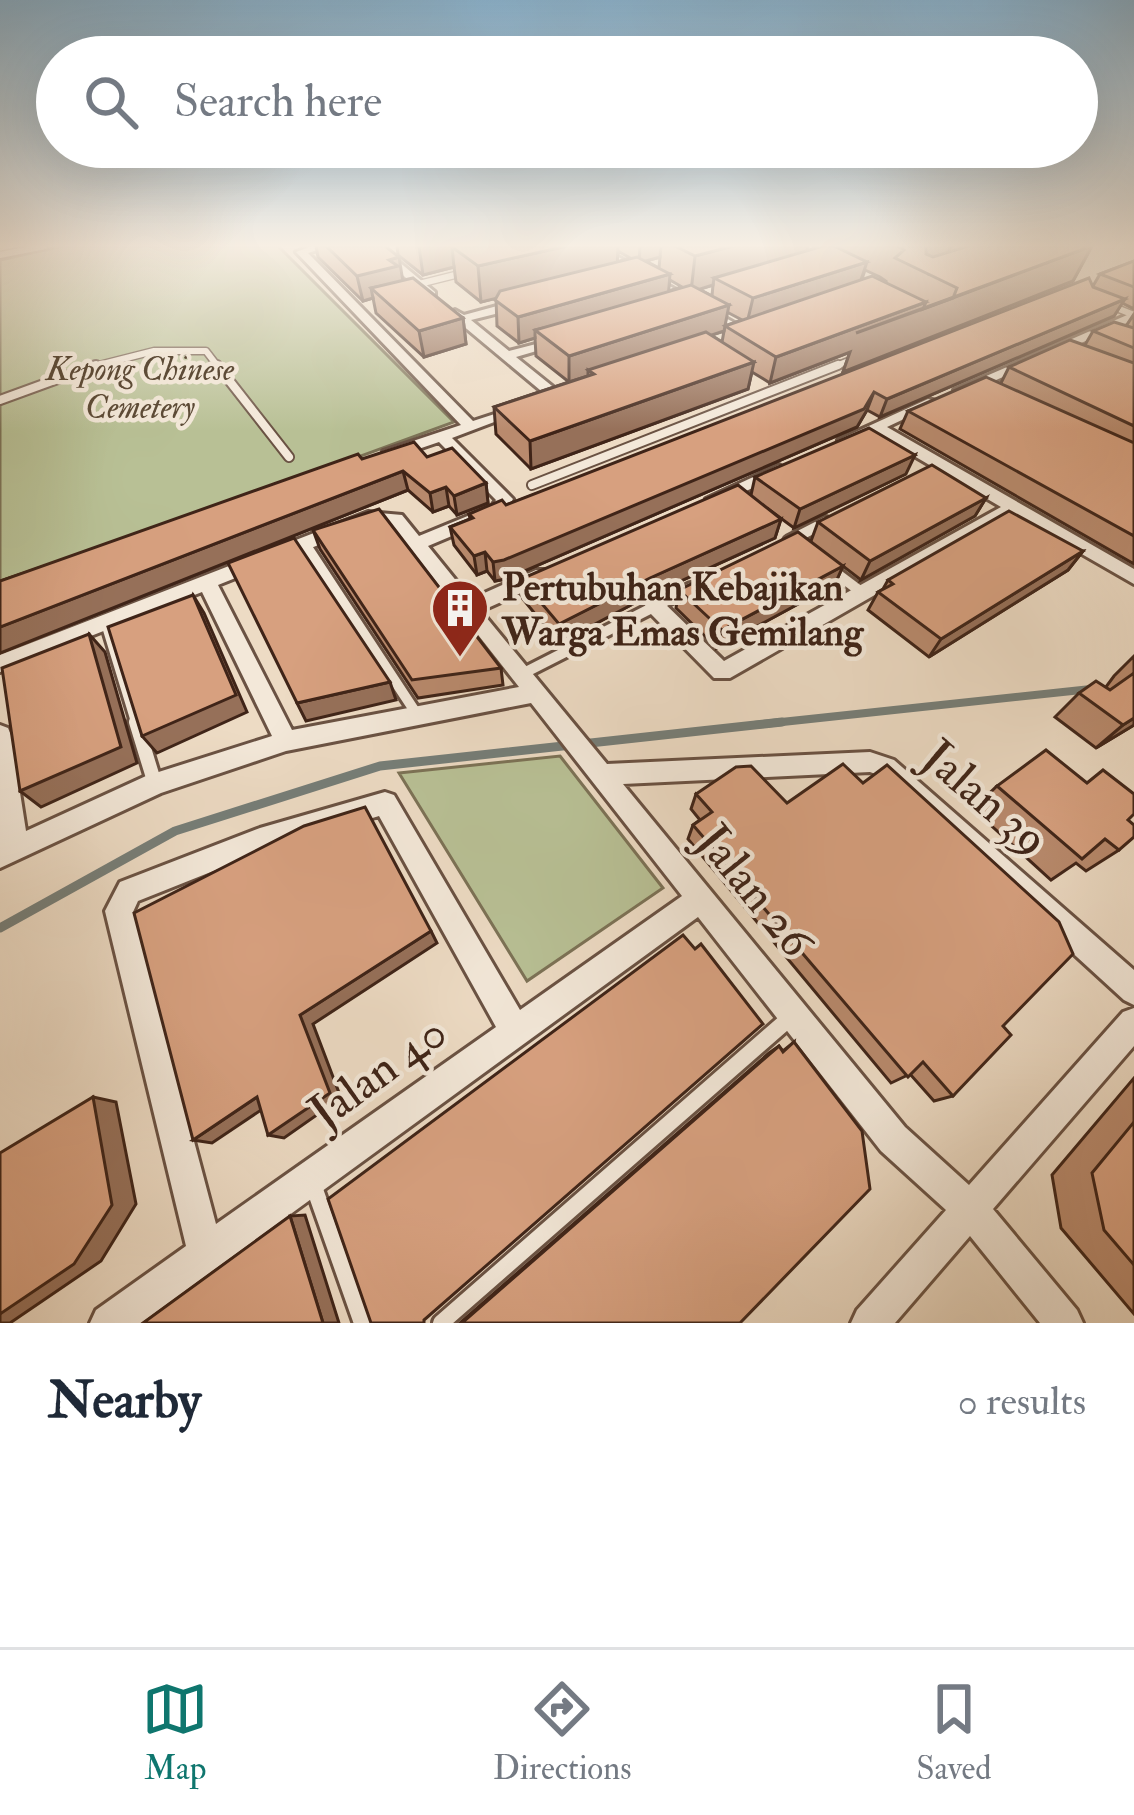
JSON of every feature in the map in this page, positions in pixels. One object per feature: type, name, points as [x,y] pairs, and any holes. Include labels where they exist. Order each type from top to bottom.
[{"type":"street","points":[[357,310],[367,308]]},
{"type":"street","points":[[445,308],[557,397]]},
{"type":"street","points":[[462,319],[503,308]]},
{"type":"street","points":[[703,308],[748,334]]},
{"type":"street","points":[[357,310],[470,426]]},
{"type":"street","points":[[834,446],[1058,348],[1109,334],[1134,316]]},
{"type":"street","points":[[732,339],[768,327]]},
{"type":"street","points":[[507,356],[576,335]]},
{"type":"street","points":[[1058,348],[1077,356]]},
{"type":"street","points":[[975,384],[994,394]]},
{"type":"street","points":[[374,459],[577,390]]},
{"type":"street","points":[[876,427],[1134,578]]},
{"type":"street","points":[[416,544],[513,506],[441,436]]},
{"type":"street","points":[[690,509],[793,464]]},
{"type":"street","points":[[656,606],[722,672],[1014,508]]},
{"type":"street","name":"Jalan 26","points":[[305,544],[379,516],[396,519],[893,1139],[971,1210],[1064,1323]]},
{"type":"street","points":[[0,664],[305,544]]},
{"type":"street","points":[[467,609],[568,564]]},
{"type":"street","points":[[207,583],[286,741]]},
{"type":"street","points":[[0,735],[8,852],[155,784],[286,741],[534,691]]},
{"type":"street","name":"Jalan 39","points":[[596,770],[870,762],[886,767],[1134,989]]},
{"type":"street","points":[[206,1253],[118,911],[129,891],[260,840],[379,802],[391,809],[515,1030]]},
{"type":"street","name":"Jalan 40","points":[[109,1323],[702,898]]},
{"type":"street","points":[[870,1323],[1134,1022]]},
{"type":"lane","points":[[0,400],[135,354],[180,347],[206,351],[289,458]]},
{"type":"lane","points":[[532,485],[872,352]]},
{"type":"lane","points":[[751,381],[768,392]]},
{"type":"lane","points":[[920,476],[942,465]]},
{"type":"lane","points":[[731,491],[746,503]]},
{"type":"lane","points":[[772,548],[835,518]]},
{"type":"lane","points":[[776,527],[860,591]]},
{"type":"lane","points":[[305,544],[418,716]]},
{"type":"lane","points":[[534,691],[656,606],[714,577]]},
{"type":"lane","points":[[106,623],[155,784]]},
{"type":"lane","points":[[441,1323],[795,1014]]},
{"type":"lane","points":[[311,1178],[362,1323]]},
{"type":"green space","name":"Kepong Chinese Cemetery","points":[[0,308],[340,308],[454,422],[0,588]]},
{"type":"green space","points":[[560,756],[663,888],[527,981],[399,773]]},
{"type":"building","points":[[393,308],[450,308],[463,318],[419,331]]},
{"type":"building","points":[[505,308],[551,308],[518,317]]},
{"type":"building","points":[[612,308],[720,308],[569,356],[535,330]]},
{"type":"building","points":[[779,308],[910,308],[776,357],[725,326]]},
{"type":"building","points":[[1013,308],[1104,308],[887,399],[874,392],[864,409],[504,560],[493,562],[485,552],[474,556],[450,527],[502,500],[506,505]]},
{"type":"building","points":[[1114,322],[1134,328],[1134,348],[1093,331]]},
{"type":"building","points":[[706,332],[754,362],[530,441],[494,407],[594,374],[588,370]]},
{"type":"building","points":[[1070,340],[1134,363],[1134,426],[1009,367]]},
{"type":"building","points":[[986,377],[1134,443],[1134,536],[908,411]]},
{"type":"building","points":[[869,428],[915,455],[800,509],[755,477]]},
{"type":"building","points":[[414,442],[427,457],[452,448],[486,483],[454,496],[446,487],[430,493],[403,471],[0,627],[0,581],[358,454],[362,459]]},
{"type":"building","points":[[932,465],[986,498],[870,561],[818,522]]},
{"type":"building","points":[[738,485],[781,519],[559,624],[521,579]]},
{"type":"building","points":[[379,509],[501,668],[412,680],[313,530]]},
{"type":"building","points":[[1009,511],[1083,551],[941,639],[878,592],[893,584],[888,580]]},
{"type":"building","points":[[798,532],[843,566],[722,630],[679,590]]},
{"type":"building","points":[[294,538],[390,682],[297,703],[228,563]]},
{"type":"building","points":[[193,595],[236,695],[142,736],[108,627]]},
{"type":"building","points":[[89,634],[121,747],[20,791],[2,668]]},
{"type":"building","points":[[1134,673],[1134,718],[1123,725],[1079,693],[1096,681],[1110,690]]},
{"type":"building","points":[[1046,750],[1087,783],[1103,770],[1134,794],[1134,814],[1128,820],[1134,825],[1134,837],[1119,850],[1105,839],[1082,859],[997,786]]},
{"type":"building","points":[[843,764],[863,783],[887,765],[1059,922],[1073,954],[1003,1026],[1011,1035],[953,1096],[923,1062],[908,1077],[693,825],[712,812],[696,794],[736,767],[751,766],[787,803]]},
{"type":"building","points":[[365,807],[431,931],[300,1015],[330,1093],[268,1135],[257,1097],[193,1140],[134,913],[304,826]]},
{"type":"building","points":[[683,935],[695,949],[701,944],[763,1024],[424,1323],[371,1323],[328,1199]]},
{"type":"building","points":[[794,1042],[862,1131],[870,1189],[740,1323],[462,1323],[779,1046],[783,1052]]},
{"type":"building","points":[[93,1097],[112,1205],[74,1264],[0,1314],[0,1153]]},
{"type":"building","points":[[1134,1122],[1134,1265],[1104,1230],[1092,1173]]},
{"type":"building","points":[[290,1216],[323,1323],[143,1323]]},
{"type":"waterway","points":[[779,722],[1091,689]]},
{"type":"waterway","points":[[0,928],[175,831],[380,766],[779,722]]},
{"type":"waterway","points":[[754,725],[779,722]]},
{"type":"place","name":"Pertubuhan Kebajikan Warga Emas Gemilang","points":[[460,659]]}]
